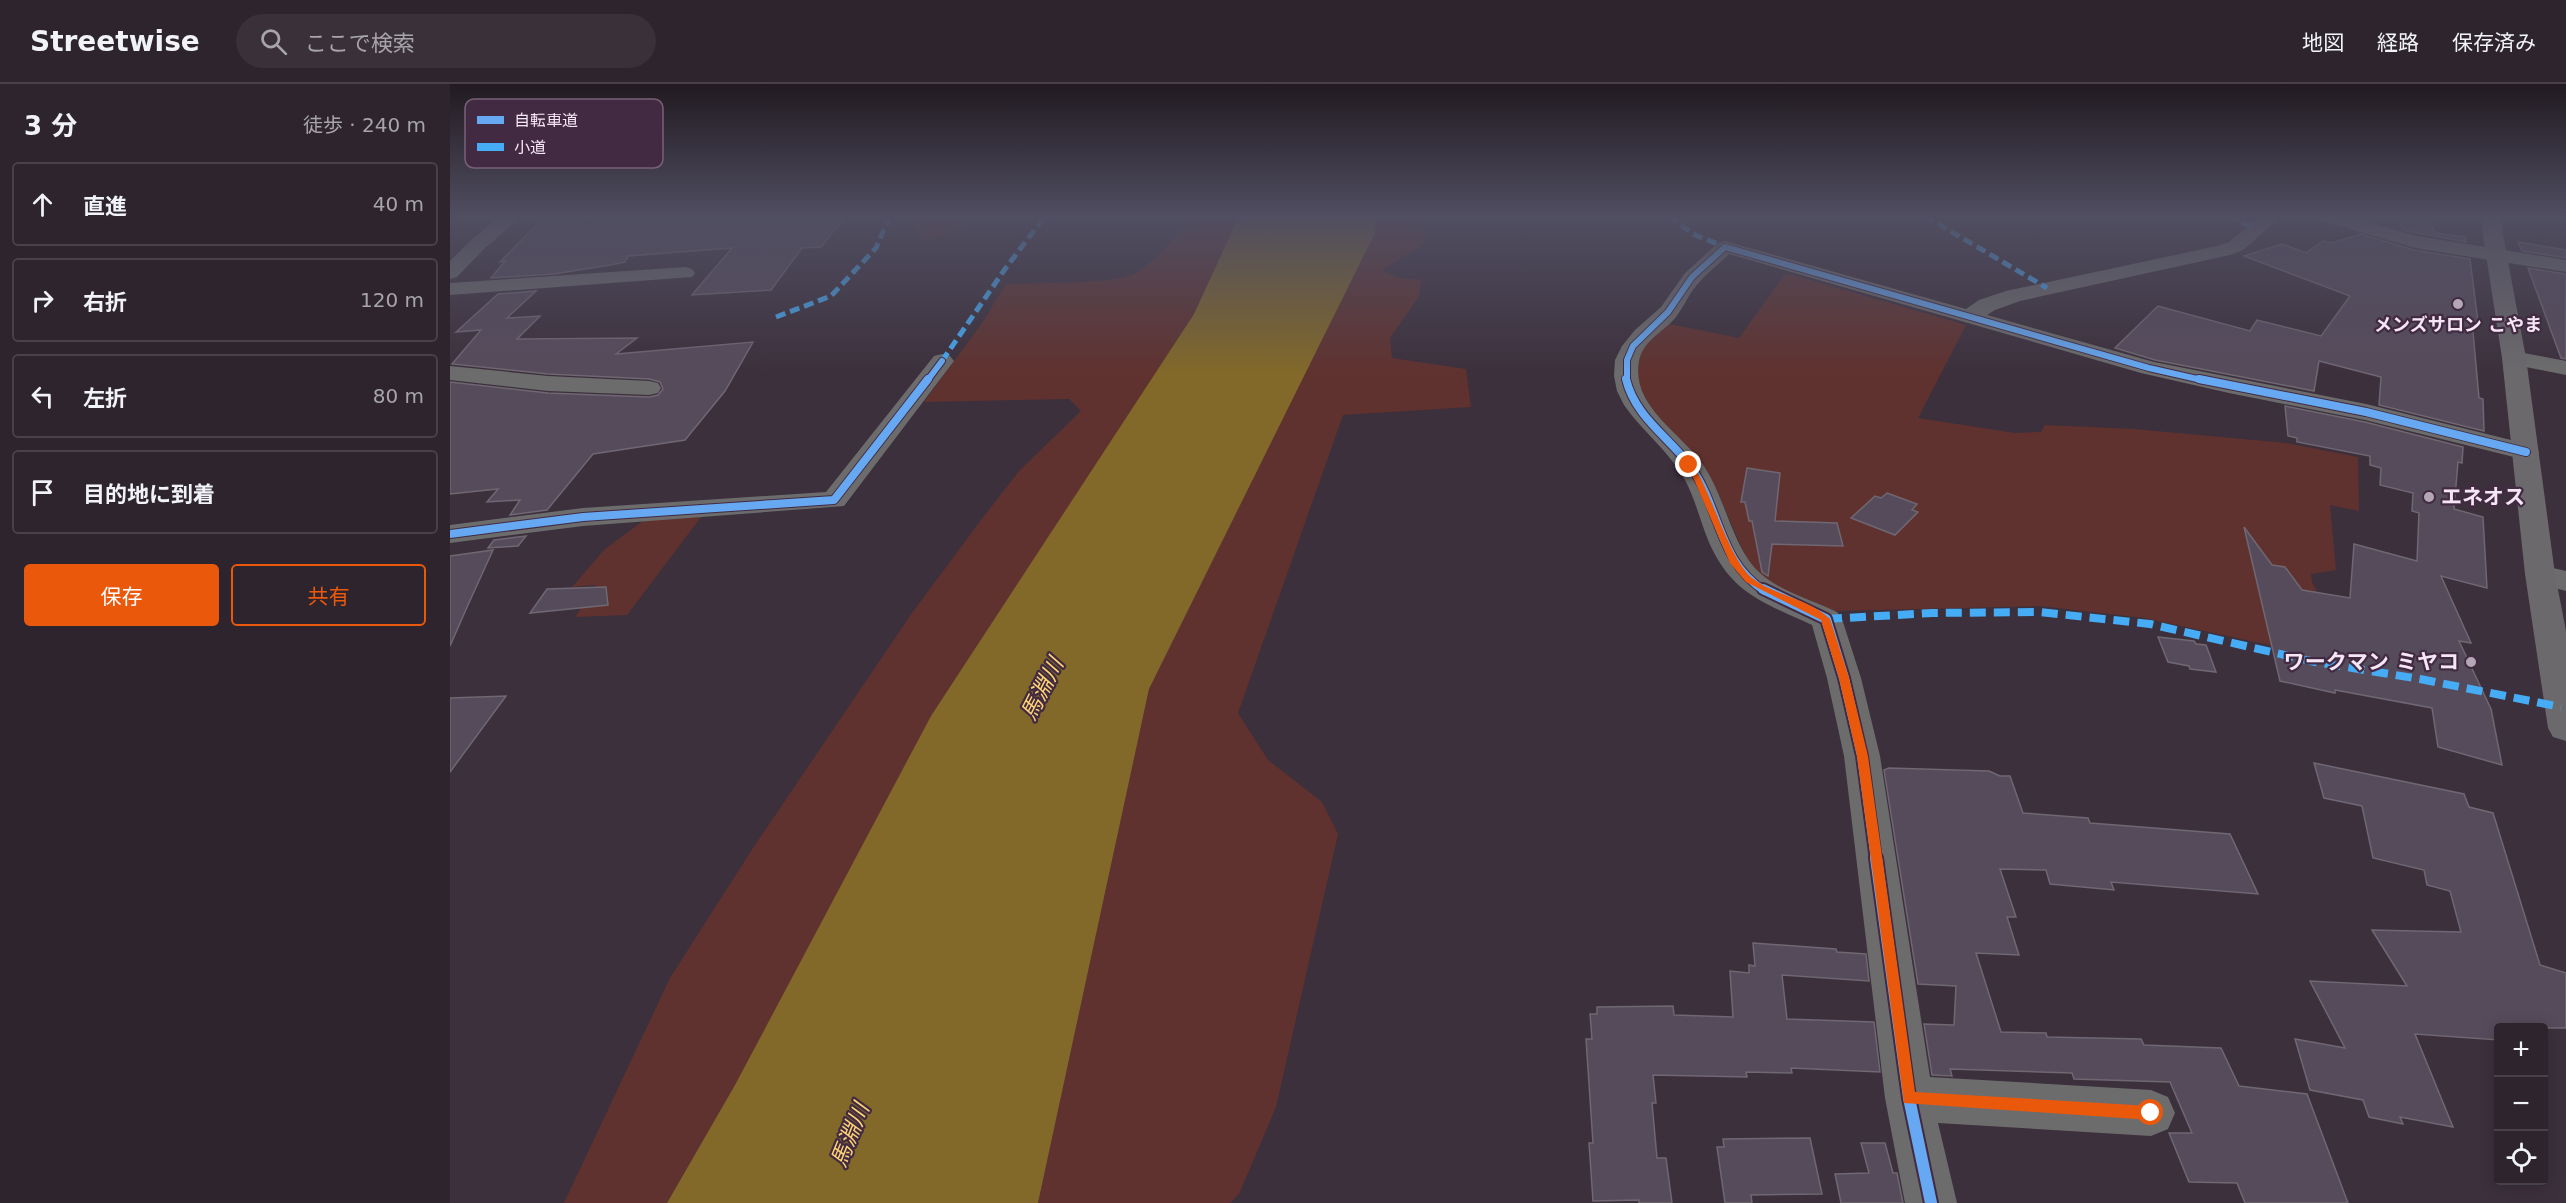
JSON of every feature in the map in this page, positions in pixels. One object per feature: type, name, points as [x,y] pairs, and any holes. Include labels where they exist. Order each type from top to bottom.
[{"type":"highway","points":[[2499,268],[2526,452],[2553,577],[2566,728]]},
{"type":"street","points":[[1703,268],[1688,282],[1666,315],[1632,346],[1626,363],[1627,380],[1634,401],[1642,414],[1689,465],[1699,480],[1735,563],[1749,580],[1826,619],[1844,678],[1862,756],[1909,1098],[1931,1203]]},
{"type":"street","points":[[1799,268],[2149,368],[2366,412],[2526,452]]},
{"type":"street","points":[[1969,317],[1987,305],[2014,296],[2143,268]]},
{"type":"street","points":[[450,289],[685,273]]},
{"type":"street","points":[[2514,358],[2566,368]]},
{"type":"street","points":[[450,534],[583,517],[834,500],[942,361]]},
{"type":"street","points":[[450,373],[480,374],[502,379],[592,387],[649,387]]},
{"type":"street","points":[[1909,1098],[2151,1113]]},
{"type":"shaded area","points":[[1215,268],[1194,314],[1081,488],[667,1203],[564,1203],[670,978],[753,848],[912,613],[978,524],[1019,471],[1081,411],[1069,399],[924,402],[982,323],[1006,284],[1110,280],[1134,274],[1142,269]]},
{"type":"shaded area","points":[[1358,268],[1385,268],[1382,270],[1399,278],[1421,280],[1419,296],[1390,338],[1392,358],[1466,369],[1471,407],[1343,415],[1238,713],[1268,760],[1322,802],[1338,834],[1276,1107],[1239,1194],[1230,1203],[1038,1203],[1149,689]]},
{"type":"shaded area","points":[[1786,273],[1966,325],[1918,418],[2015,433],[2041,432],[2045,425],[2134,429],[2286,443],[2358,457],[2359,511],[2330,505],[2336,570],[2311,574],[2312,582],[2353,663],[2144,618],[2040,606],[1833,611],[1816,607],[1763,579],[1748,562],[1717,491],[1655,416],[1636,378],[1637,362],[1642,347],[1665,323],[1739,338]]},
{"type":"shaded area","points":[[704,513],[627,615],[575,617],[597,585],[572,587],[605,549],[647,518]]},
{"type":"water","name":"馬淵川","points":[[1215,268],[1358,268],[1149,689],[1038,1203],[667,1203],[735,1085],[931,716],[1194,314]]},
{"type":"building","points":[[499,268],[590,268],[554,274],[491,278]]},
{"type":"building","points":[[715,268],[787,268],[771,290],[692,295]]},
{"type":"building","points":[[2276,268],[2471,268],[2478,322],[2472,321],[2479,398],[2483,399],[2484,431],[2379,405],[2381,377],[2319,361],[2314,391],[2155,360],[2115,348],[2158,306],[2250,331],[2257,320],[2321,336],[2350,296]]},
{"type":"building","points":[[2528,268],[2566,274],[2566,359],[2561,358]]},
{"type":"building","points":[[536,291],[507,318],[540,316],[517,339],[637,338],[616,354],[753,342],[725,391],[685,440],[593,454],[547,510],[510,515],[520,500],[487,502],[498,489],[450,494],[450,382],[548,393],[649,397],[658,395],[663,389],[660,382],[649,379],[548,374],[452,364],[481,330],[456,332],[498,294]]},
{"type":"building","points":[[2285,406],[2365,422],[2463,447],[2462,463],[2458,462],[2454,509],[2483,517],[2487,588],[2441,576],[2471,643],[2459,641],[2491,709],[2502,765],[2438,747],[2432,708],[2335,690],[2335,693],[2280,681],[2244,527],[2272,565],[2285,567],[2302,590],[2350,598],[2354,544],[2417,561],[2419,513],[2412,511],[2413,493],[2380,485],[2381,468],[2370,465],[2370,456],[2297,442],[2297,438],[2288,436]]},
{"type":"building","points":[[1747,468],[1780,473],[1775,521],[1837,523],[1843,546],[1772,544],[1768,576],[1762,572],[1752,521],[1749,521],[1745,502],[1741,502]]},
{"type":"building","points":[[1887,493],[1917,504],[1912,510],[1918,512],[1895,535],[1851,518],[1875,496],[1881,498]]},
{"type":"building","points":[[526,536],[518,546],[488,548],[494,540]]},
{"type":"building","points":[[493,550],[468,605],[450,646],[450,556]]},
{"type":"building","points":[[606,587],[608,605],[530,613],[547,589]]},
{"type":"building","points":[[2158,637],[2194,641],[2196,644],[2206,645],[2216,672],[2190,669],[2189,666],[2168,662]]},
{"type":"building","points":[[506,696],[450,772],[450,698]]},
{"type":"building","points":[[2314,763],[2464,794],[2469,807],[2493,813],[2540,965],[2566,973],[2566,1028],[2548,1028],[2548,1023],[2494,1023],[2494,1040],[2415,1034],[2453,1127],[2400,1117],[2403,1124],[2369,1117],[2363,1100],[2310,1090],[2295,1039],[2345,1048],[2310,981],[2407,986],[2372,930],[2461,932],[2450,891],[2427,885],[2424,870],[2373,858],[2362,806],[2324,798]]},
{"type":"building","points":[[1889,768],[1989,771],[2000,776],[2010,776],[2023,813],[2088,818],[2090,823],[2230,834],[2258,894],[2111,882],[2114,890],[2050,884],[2046,870],[2000,869],[2016,917],[2007,917],[2019,955],[1976,953],[2001,1032],[2046,1033],[2047,1037],[2141,1039],[2144,1045],[2221,1048],[2239,1086],[2307,1094],[2348,1203],[2245,1203],[2237,1183],[2189,1182],[2169,1133],[2192,1133],[2170,1082],[2074,1079],[2072,1073],[1950,1069],[1952,1076],[1932,1075],[1924,1024],[1954,1025],[1956,986],[1918,984],[1884,770]]},
{"type":"building","points":[[1753,943],[1836,949],[1837,952],[1866,954],[1869,981],[1782,975],[1787,1019],[1874,1022],[1880,1072],[1791,1068],[1792,1073],[1746,1072],[1747,1077],[1653,1075],[1656,1103],[1652,1103],[1657,1158],[1666,1158],[1672,1203],[1639,1203],[1639,1200],[1593,1201],[1589,1143],[1593,1143],[1586,1039],[1592,1039],[1590,1014],[1597,1014],[1597,1007],[1673,1006],[1674,1015],[1733,1017],[1730,971],[1749,973],[1749,965],[1755,966]]},
{"type":"building","points":[[1810,1138],[1822,1194],[1751,1195],[1752,1203],[1725,1203],[1717,1147],[1724,1147],[1723,1139]]},
{"type":"building","points":[[1861,1143],[1885,1143],[1893,1173],[1897,1173],[1903,1203],[1841,1203],[1835,1174],[1869,1173]]},
{"type":"marked path","points":[[776,317],[831,296],[857,268]]},
{"type":"marked path","points":[[942,361],[1006,268]]},
{"type":"marked path","points":[[2013,268],[2047,288]]},
{"type":"marked path","points":[[1826,619],[1932,613],[2039,612],[2150,624],[2315,662],[2420,679],[2561,707]]},
{"type":"cycle path","points":[[1702,268],[1688,282],[1665,316],[1633,346],[1627,360],[1626,376],[1629,391],[1646,418],[1681,455],[1699,479],[1730,554],[1748,579],[1785,601],[1826,619],[1844,678],[1862,756],[1909,1098],[1931,1203]]},
{"type":"cycle path","points":[[1799,268],[2149,368],[2366,412],[2526,452]]},
{"type":"cycle path","points":[[450,534],[583,517],[834,500],[942,361]]},
{"type":"place","name":"メンズサロン こやま","points":[[2458,304]]},
{"type":"place","name":"エネオス","points":[[2429,497]]},
{"type":"place","name":"ワークマン ミヤコ","points":[[2471,662]]},
{"type":"route","points":[[1689,465],[1699,480],[1735,563],[1749,580],[1826,619],[1844,678],[1862,756],[1909,1098],[2151,1113]]}]
